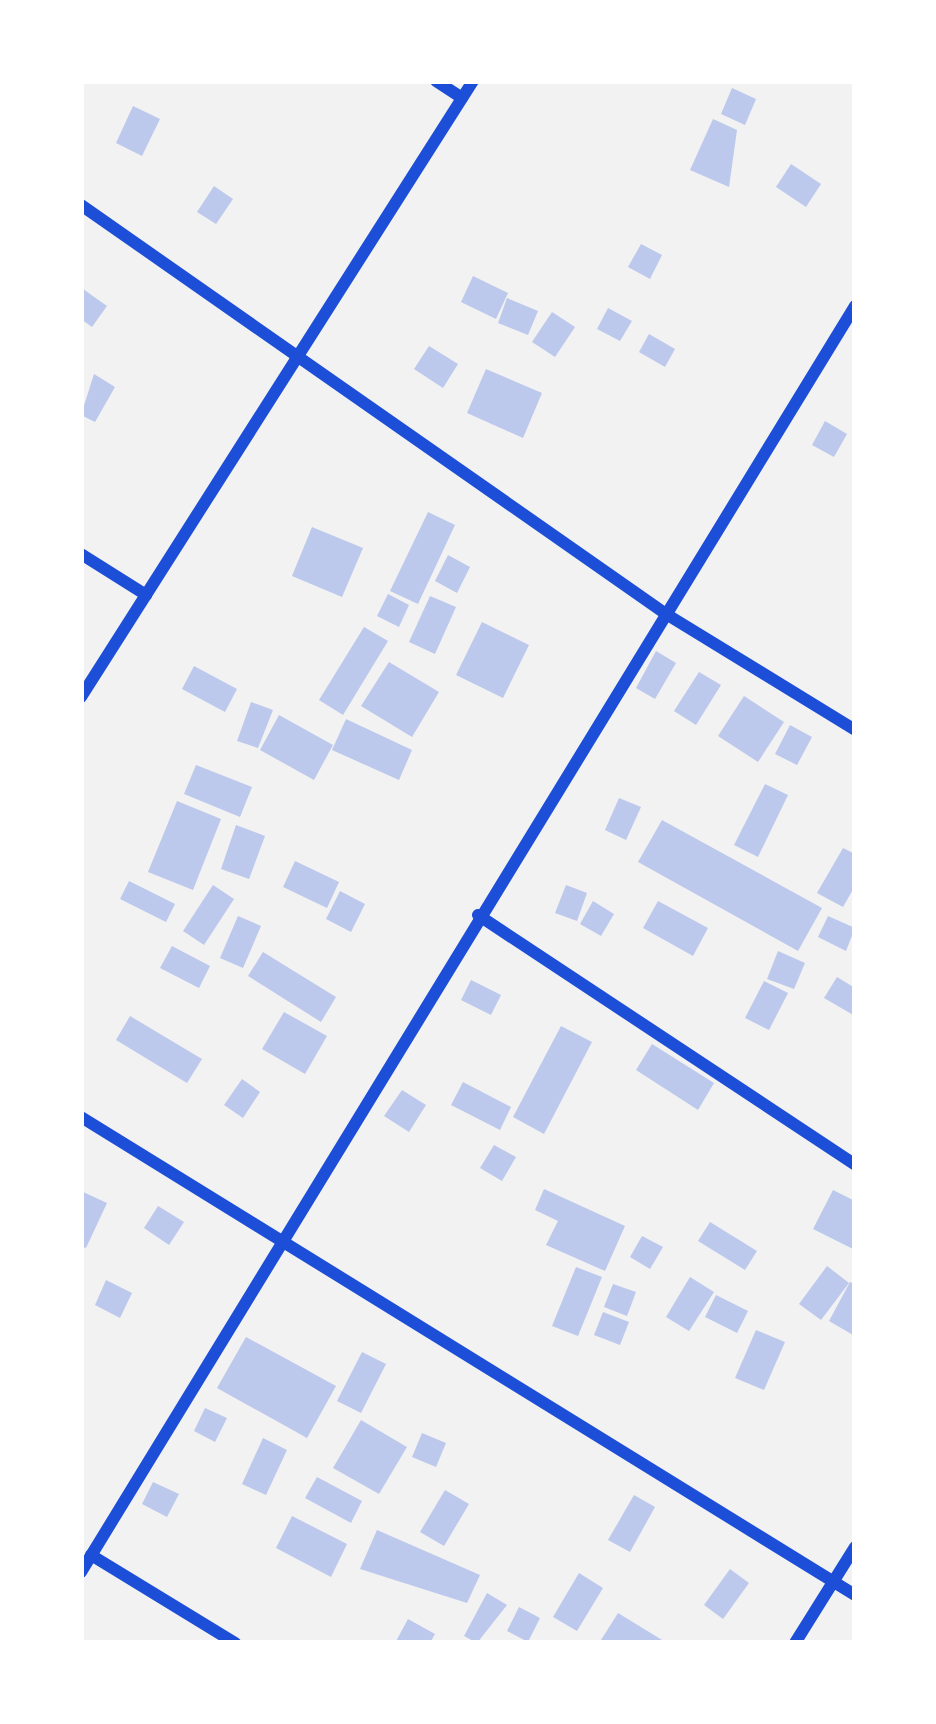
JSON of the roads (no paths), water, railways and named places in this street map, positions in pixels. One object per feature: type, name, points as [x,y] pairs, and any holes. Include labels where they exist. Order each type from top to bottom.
[{"type":"street","points":[[436,81],[462,98]]},
{"type":"street","points":[[81,697],[473,81]]},
{"type":"street","points":[[81,206],[302,353],[666,614],[855,730]]},
{"type":"street","points":[[81,1572],[478,915],[855,306]]},
{"type":"street","points":[[81,554],[146,595]]},
{"type":"street","points":[[478,915],[855,1165]]},
{"type":"street","points":[[81,1118],[855,1594]]},
{"type":"street","points":[[795,1643],[855,1547]]},
{"type":"street","points":[[91,1555],[235,1643]]}]
